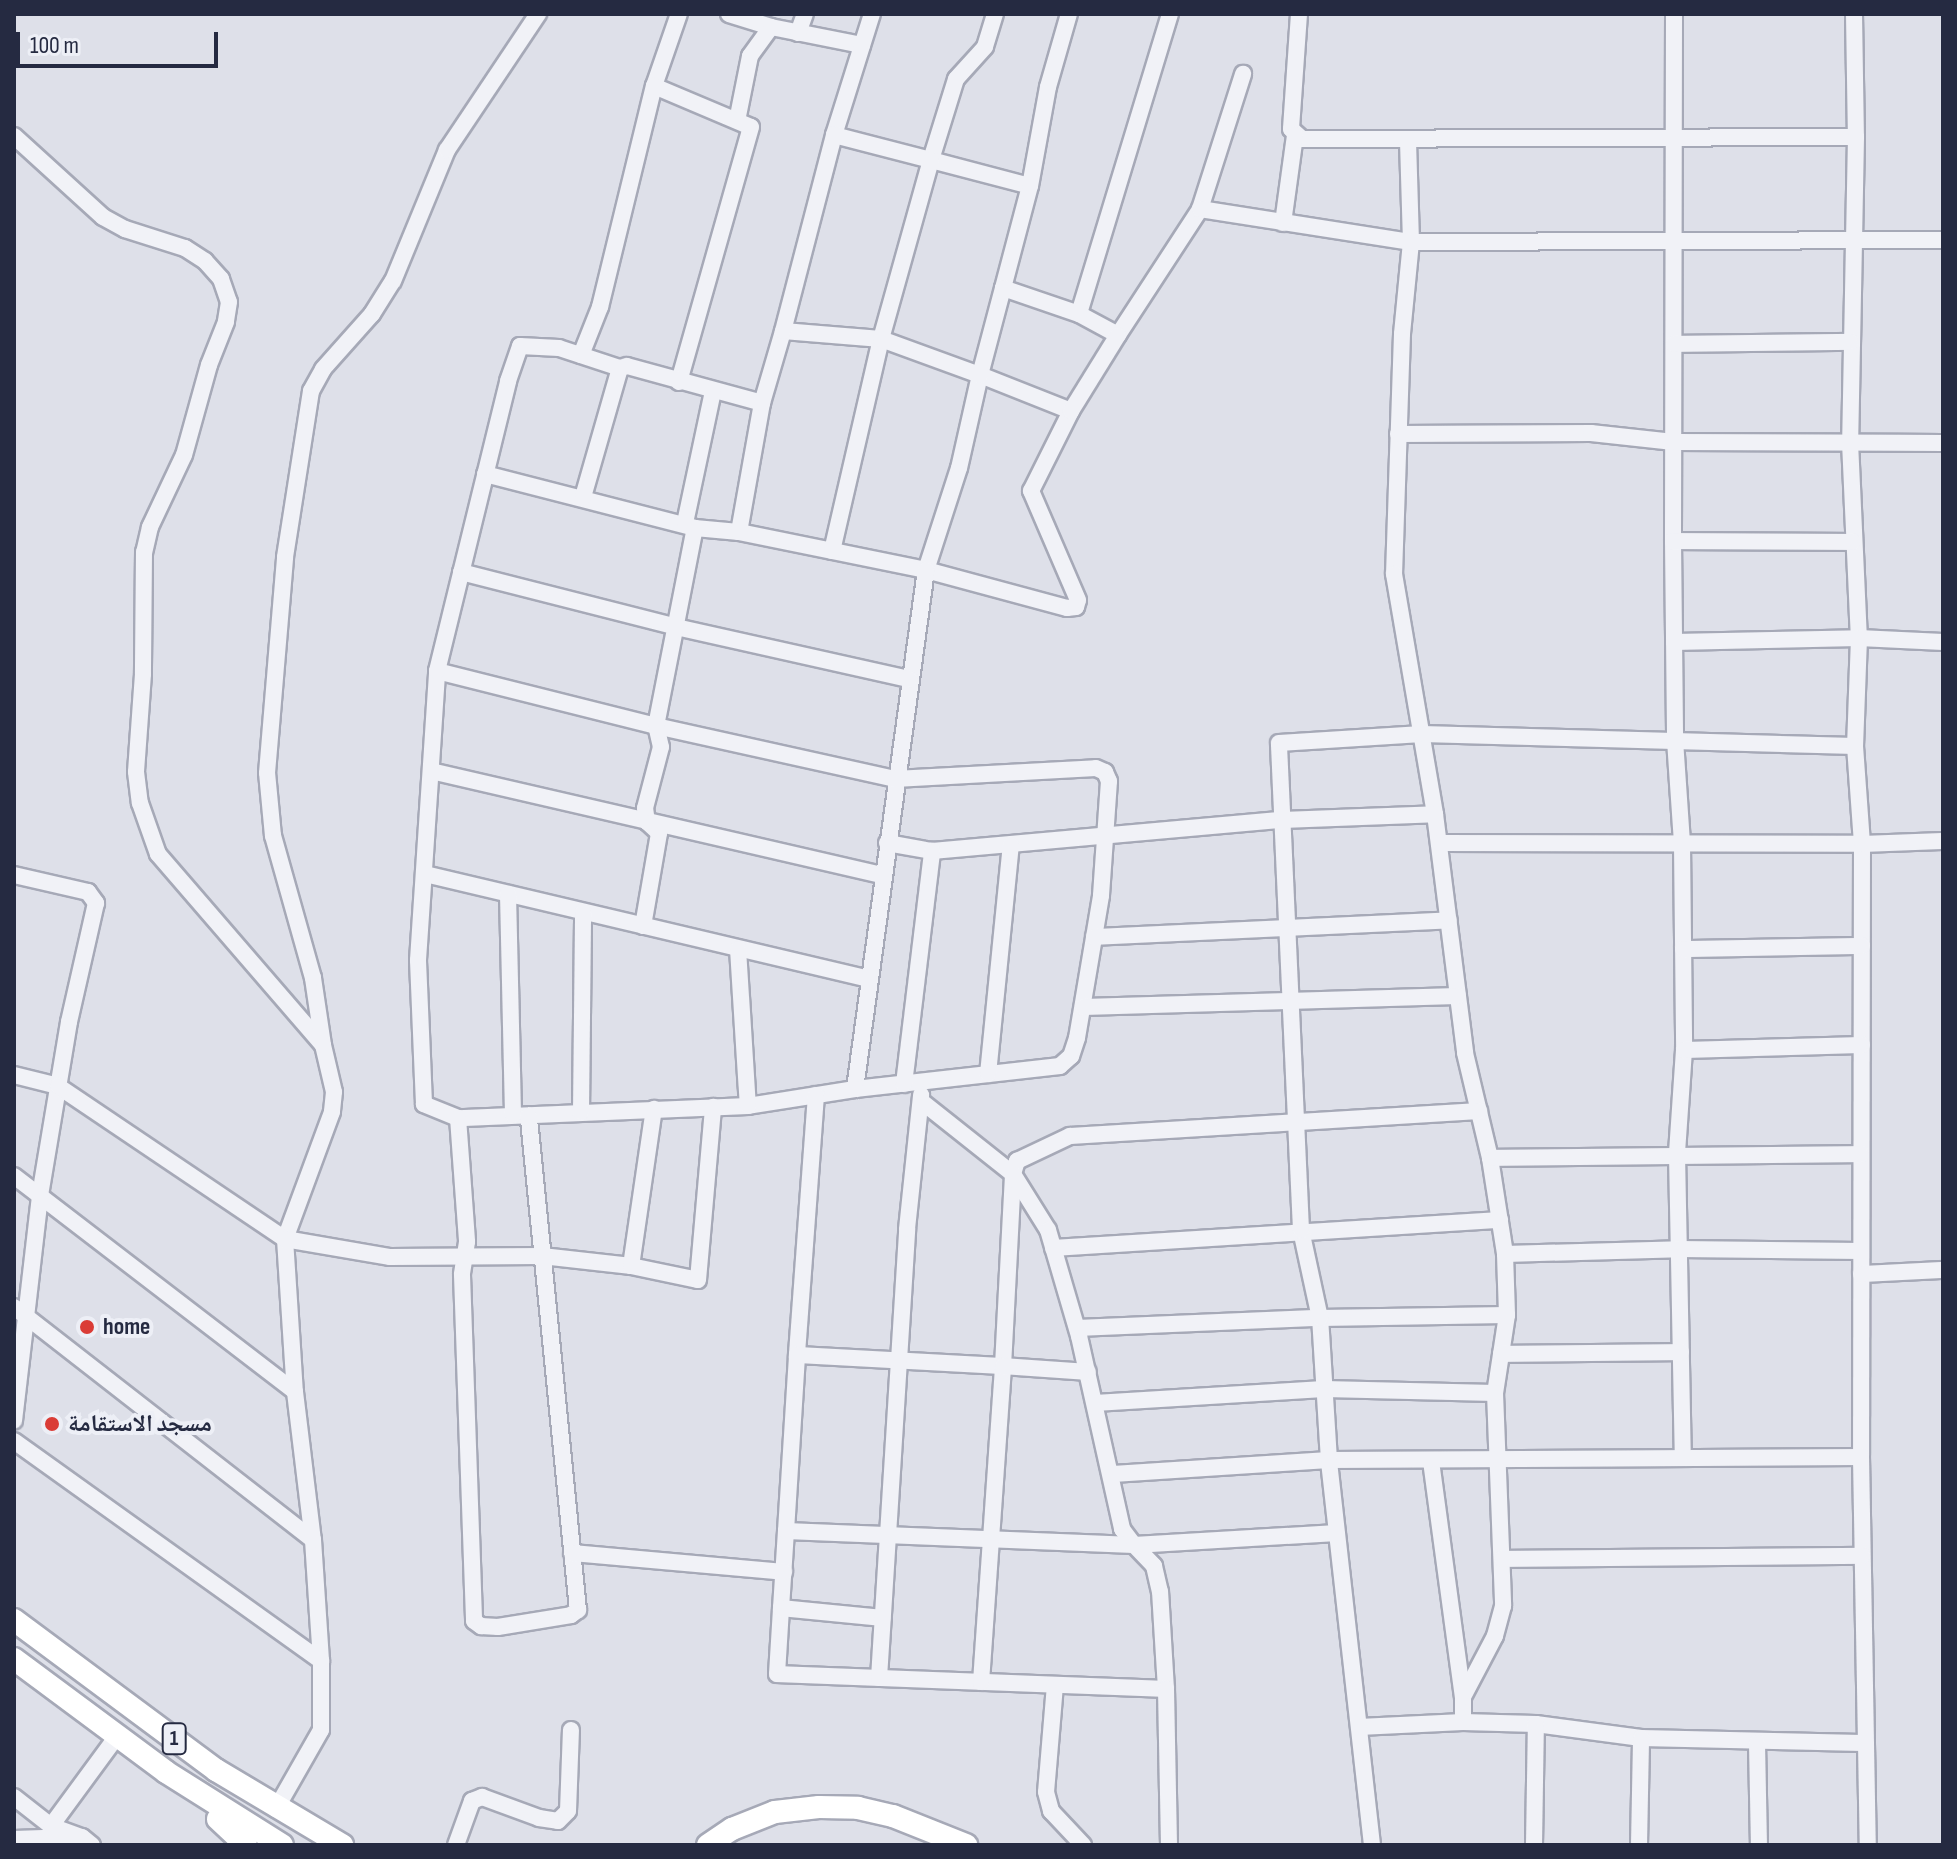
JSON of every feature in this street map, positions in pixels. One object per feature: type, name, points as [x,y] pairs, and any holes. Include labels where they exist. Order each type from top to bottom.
[{"type":"highway","name":"1","points":[[14,1620],[216,1770],[276,1809],[342,1845]]},
{"type":"highway","name":"1","points":[[14,1659],[166,1772],[282,1845]]},
{"type":"highway","points":[[166,1772],[246,1845]]},
{"type":"highway","points":[[708,1845],[732,1829],[775,1812],[819,1807],[858,1808],[893,1816],[966,1845]]},
{"type":"street","points":[[276,1809],[321,1730],[321,1661],[313,1540],[295,1392],[285,1239],[332,1112],[334,1092],[313,978],[273,836],[267,773],[285,557],[311,391],[323,369],[372,314],[393,281],[447,150],[538,14]]},
{"type":"street","points":[[581,355],[600,307],[654,86],[679,14]]},
{"type":"street","points":[[729,14],[771,27],[862,45]]},
{"type":"street","points":[[798,33],[805,14]]},
{"type":"street","points":[[739,532],[762,403],[834,135],[872,14]]},
{"type":"street","points":[[832,551],[881,339],[931,160],[956,79],[985,47],[995,14]]},
{"type":"street","points":[[855,1089],[926,570],[959,468],[1030,186],[1048,87],[1069,14]]},
{"type":"street","points":[[1079,314],[1170,14]]},
{"type":"street","points":[[1299,14],[1291,129],[1302,139],[1856,137]]},
{"type":"street","points":[[1674,14],[1673,541],[1675,740],[1682,844],[1684,1050],[1677,1154],[1683,1458]]},
{"type":"street","points":[[1854,14],[1856,137],[1850,442],[1859,638],[1855,746],[1862,844],[1861,1457],[1868,1845]]},
{"type":"street","points":[[737,121],[750,56],[771,27]]},
{"type":"street","points":[[485,474],[690,525],[926,570],[1067,608],[1076,607],[1078,600],[1031,491],[1071,411],[1200,209],[1243,74]]},
{"type":"street","points":[[654,86],[751,127],[679,382]]},
{"type":"street","points":[[834,135],[1030,186]]},
{"type":"street","points":[[1283,223],[1295,135]]},
{"type":"street","points":[[14,136],[103,217],[125,229],[185,248],[205,261],[221,279],[229,302],[226,322],[209,365],[184,455],[150,527],[144,552],[143,674],[136,772],[140,803],[158,854],[323,1045]]},
{"type":"street","points":[[1408,141],[1411,242],[1402,334],[1394,574],[1435,814],[1465,1053],[1490,1158],[1505,1254],[1507,1315],[1495,1393],[1500,1460],[1503,1606],[1495,1636],[1463,1697]]},
{"type":"street","points":[[1200,209],[1411,242],[1943,240]]},
{"type":"street","points":[[1003,288],[1079,314],[1118,335]]},
{"type":"street","points":[[783,331],[881,339],[1071,411]]},
{"type":"street","points":[[1674,344],[1850,342]]},
{"type":"street","points":[[437,671],[656,726],[895,779],[1096,768],[1105,772],[1109,781],[1106,834],[1094,937],[1077,1038],[1067,1063],[855,1089],[748,1106],[458,1118],[424,1104],[418,960],[437,671],[520,346],[559,348],[620,368],[627,366],[762,403]]},
{"type":"street","points":[[583,497],[620,368]]},
{"type":"street","points":[[643,926],[659,833],[647,822],[645,808],[661,747],[656,726],[676,627],[713,391]]},
{"type":"street","points":[[1398,434],[1591,433],[1674,442],[1943,443]]},
{"type":"street","points":[[1673,541],[1853,542]]},
{"type":"street","points":[[461,572],[676,627],[909,679]]},
{"type":"street","points":[[1674,642],[1859,638],[1943,642]]},
{"type":"street","points":[[1372,1845],[1329,1460],[1320,1318],[1301,1230],[1279,743],[1422,734],[1855,746]]},
{"type":"street","points":[[431,771],[883,875]]},
{"type":"street","points":[[887,843],[932,851],[1282,820],[1435,814]]},
{"type":"street","points":[[1439,843],[1862,844],[1943,841]]},
{"type":"street","points":[[988,1074],[1011,845]]},
{"type":"street","points":[[904,1084],[932,851]]},
{"type":"street","points":[[425,874],[869,979]]},
{"type":"street","points":[[14,875],[88,892],[96,903],[58,1086],[20,1311],[14,1420]]},
{"type":"street","points":[[458,1118],[467,1242],[462,1275],[474,1621],[481,1626],[498,1627],[571,1615],[578,1610],[542,1256],[521,1115],[508,894]]},
{"type":"street","points":[[581,1112],[583,912]]},
{"type":"street","points":[[1094,937],[1449,920]]},
{"type":"street","points":[[1683,949],[1862,946]]},
{"type":"street","points":[[738,949],[748,1106]]},
{"type":"street","points":[[1083,1007],[1458,996]]},
{"type":"street","points":[[1684,1050],[1862,1045]]},
{"type":"street","points":[[14,1075],[58,1086],[285,1239],[390,1257],[542,1256],[631,1266],[698,1280],[713,1107]]},
{"type":"street","points":[[879,1678],[898,1358],[923,1082]]},
{"type":"street","points":[[816,1095],[777,1674],[1166,1689]]},
{"type":"street","points":[[921,1101],[1013,1174],[1048,1230],[1088,1372],[1113,1474],[1122,1529],[1154,1566],[1160,1591],[1166,1689],[1169,1845]]},
{"type":"street","points":[[631,1266],[654,1109]]},
{"type":"street","points":[[981,1682],[1013,1174],[1017,1161],[1070,1136],[1479,1111]]},
{"type":"street","points":[[1490,1158],[1861,1154]]},
{"type":"street","points":[[14,1176],[295,1392]]},
{"type":"street","points":[[1053,1248],[1301,1230],[1500,1220]]},
{"type":"street","points":[[1505,1254],[1679,1249],[1861,1251]]},
{"type":"street","points":[[1861,1274],[1943,1270]]},
{"type":"street","points":[[20,1311],[313,1540]]},
{"type":"street","points":[[1077,1328],[1320,1318],[1507,1315]]},
{"type":"street","points":[[1501,1354],[1681,1352]]},
{"type":"street","points":[[797,1355],[898,1358],[1088,1372]]},
{"type":"street","points":[[1095,1403],[1324,1389],[1495,1393]]},
{"type":"street","points":[[14,1441],[321,1661]]},
{"type":"street","points":[[1113,1474],[1329,1460],[1861,1457]]},
{"type":"street","points":[[1431,1461],[1463,1697],[1463,1722]]},
{"type":"street","points":[[786,1531],[1134,1545],[1337,1533]]},
{"type":"street","points":[[572,1553],[784,1572]]},
{"type":"street","points":[[1502,1559],[1862,1556]]},
{"type":"street","points":[[781,1608],[883,1618]]},
{"type":"street","points":[[1055,1685],[1046,1792],[1051,1811],[1083,1845]]},
{"type":"street","points":[[1359,1727],[1463,1722],[1536,1724],[1641,1738],[1757,1743],[1865,1743]]},
{"type":"street","points":[[1534,1845],[1536,1724]]},
{"type":"street","points":[[456,1845],[472,1801],[482,1797],[539,1818],[558,1821],[568,1811],[571,1730]]},
{"type":"street","points":[[51,1826],[117,1736]]},
{"type":"street","points":[[1639,1845],[1641,1738]]},
{"type":"street","points":[[1757,1743],[1759,1845]]},
{"type":"street","points":[[14,1797],[51,1826],[87,1841]]},
{"type":"street","points":[[14,1839],[87,1841]]},
{"type":"place","name":"home","points":[[87,1327]]},
{"type":"place","name":"مسجد الاستقامة","points":[[52,1424]]}]
